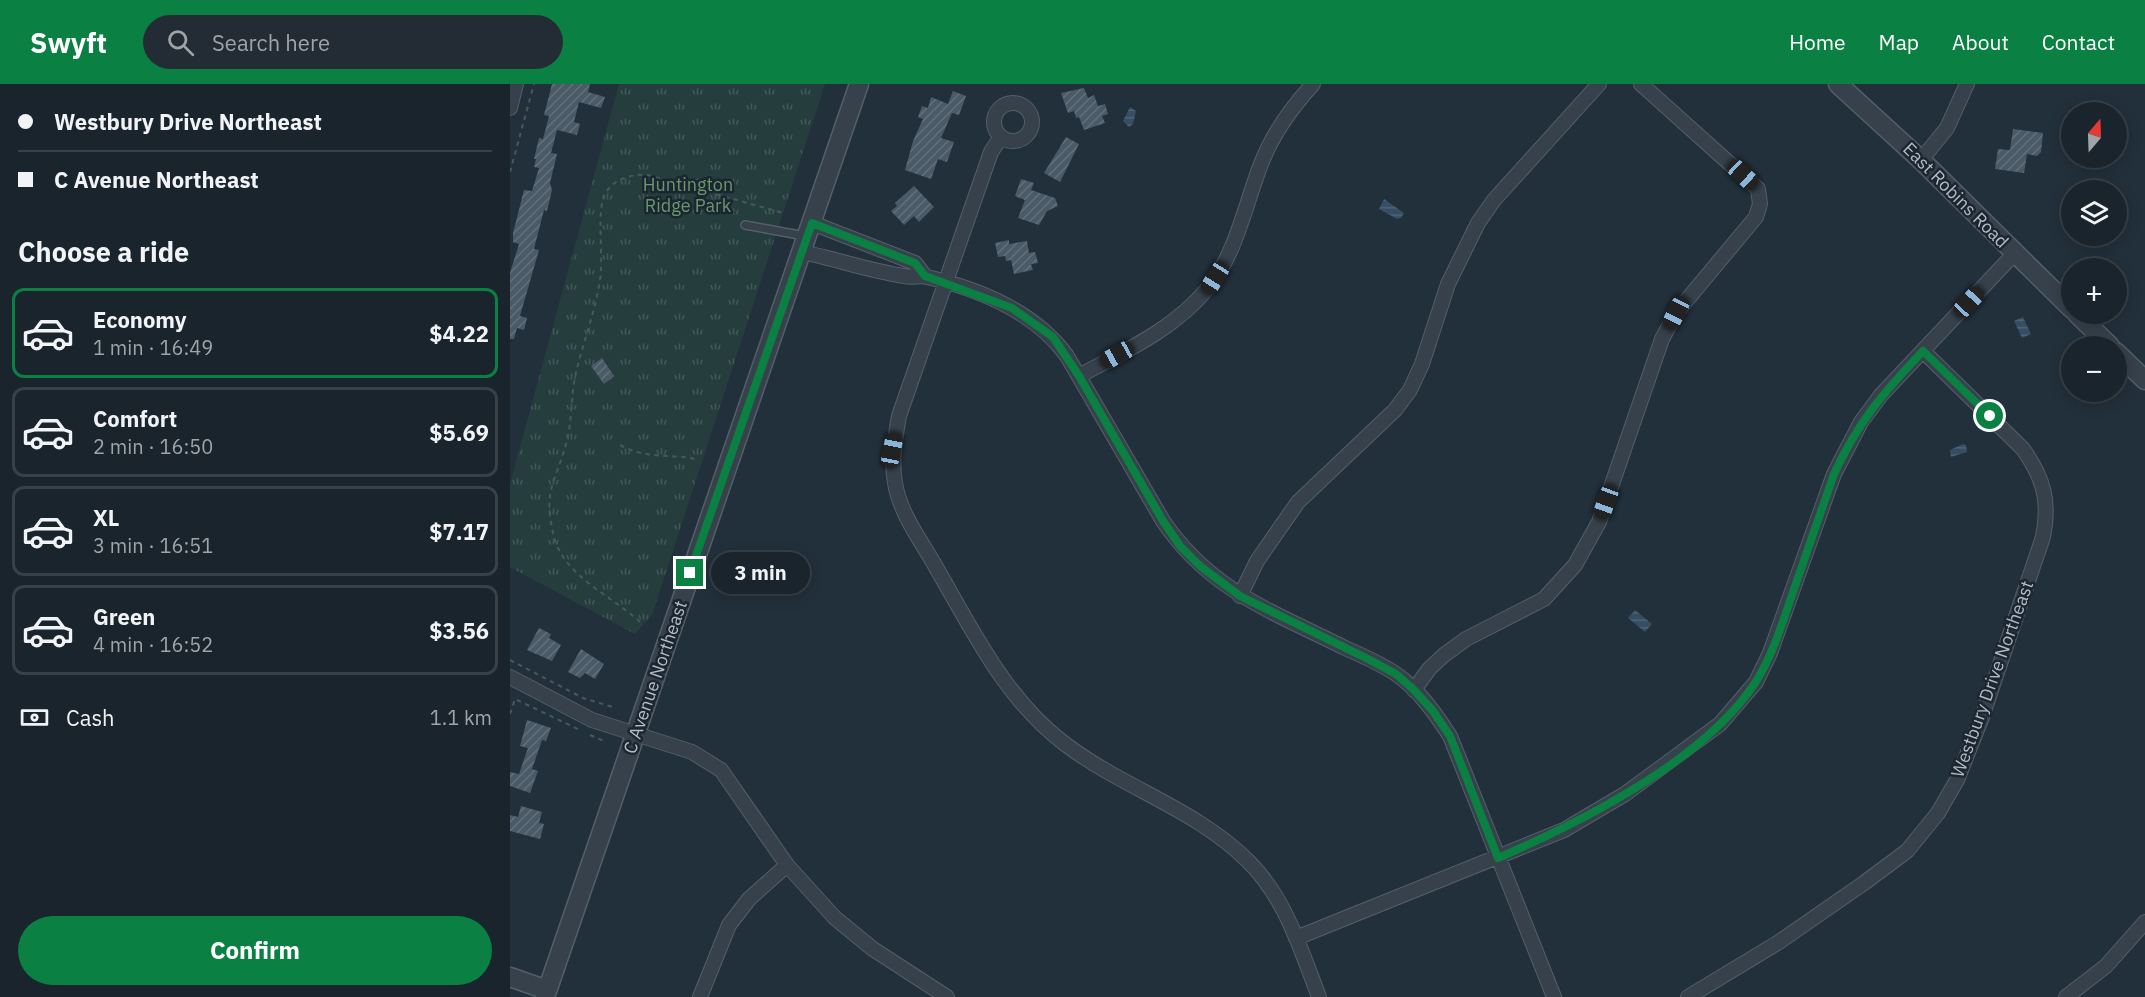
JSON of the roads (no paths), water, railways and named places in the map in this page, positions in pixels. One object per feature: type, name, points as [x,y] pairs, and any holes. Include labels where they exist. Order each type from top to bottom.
[{"type":"street","points":[[510,108],[516,84]]},
{"type":"street","name":"C Avenue Northeast","points":[[546,994],[859,84]]},
{"type":"street","points":[[1079,376],[1155,334],[1184,314],[1208,288],[1235,237],[1261,162],[1276,133],[1313,84]]},
{"type":"street","points":[[1240,596],[1257,561],[1298,502],[1395,410],[1410,390],[1422,364],[1448,284],[1478,223],[1494,200],[1599,84]]},
{"type":"street","points":[[1414,690],[1429,669],[1444,655],[1466,639],[1544,599],[1575,565],[1599,522],[1662,339],[1676,313],[1755,217],[1760,204],[1758,189],[1641,84]]},
{"type":"street","name":"East Robins Road","points":[[1838,84],[1921,159],[2061,298]]},
{"type":"street","points":[[1921,159],[1947,128],[1967,84]]},
{"type":"street","points":[[1001,136],[991,152],[899,416],[892,450],[895,484],[906,515],[994,668],[1023,705],[1063,742],[1102,770],[1197,819],[1250,862],[1269,888],[1296,938],[1319,997]]},
{"type":"street","points":[[807,237],[907,277],[925,276],[988,297],[1037,323],[1053,337],[1079,376],[1180,546],[1220,583],[1240,596],[1376,663],[1396,674],[1414,690],[1433,711],[1450,736],[1554,997]]},
{"type":"street","points":[[807,237],[915,263],[925,276]]},
{"type":"street","points":[[1296,938],[1564,830],[1625,794],[1688,750],[1720,724],[1756,682],[1770,653],[1834,474],[1846,447],[1881,396],[2015,254]]},
{"type":"street","points":[[2087,324],[2100,336]]},
{"type":"street","name":"Westbury Drive Northeast","points":[[1688,997],[1779,942],[1907,851],[1938,813],[1957,780],[1982,717],[2043,537],[2048,511],[2036,468],[2023,449],[1923,351]]},
{"type":"street","points":[[2127,361],[2144,376]]},
{"type":"street","points":[[510,677],[592,720],[692,752],[721,771],[786,865],[835,918],[873,950],[947,997]]},
{"type":"street","points":[[700,997],[729,925],[749,899],[786,865]]},
{"type":"street","points":[[2066,997],[2106,966],[2145,922]]},
{"type":"street","points":[[510,977],[546,994]]},
{"type":"lane","points":[[745,225],[807,237]]},
{"type":"water","points":[[1130,107],[1136,111],[1133,124],[1129,127],[1123,121]]},
{"type":"water","points":[[1384,199],[1404,213],[1401,218],[1397,219],[1379,209]]},
{"type":"water","points":[[2023,317],[2031,334],[2022,338],[2014,321]]},
{"type":"water","points":[[1963,444],[1966,445],[1967,452],[1951,457],[1950,450]]},
{"type":"water","points":[[1635,610],[1652,624],[1645,632],[1628,618]]},
{"type":"park label","name":"Huntington Ridge Park","points":[[688,194]]}]
